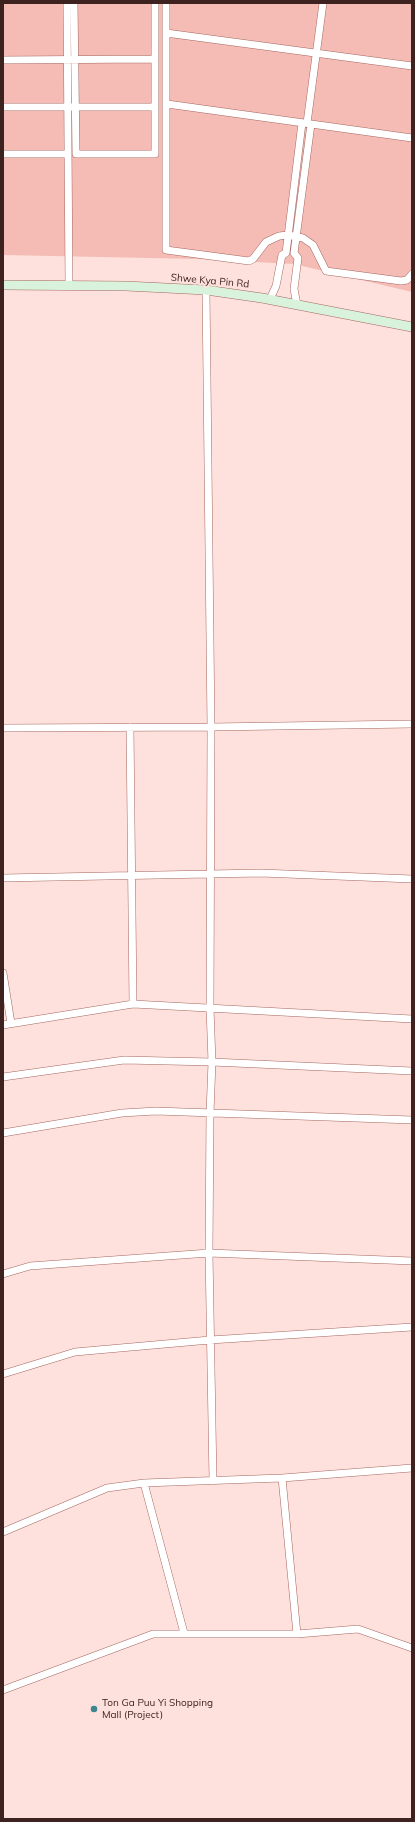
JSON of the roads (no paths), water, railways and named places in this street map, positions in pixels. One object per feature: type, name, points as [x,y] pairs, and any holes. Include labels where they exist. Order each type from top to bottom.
[{"type":"street","points":[[67,3],[71,60]]},
{"type":"street","points":[[69,286],[72,154],[71,60],[74,3]]},
{"type":"street","points":[[3,154],[155,154],[155,3]]},
{"type":"street","points":[[166,3],[166,250],[249,261],[253,259],[266,242],[279,236],[288,235],[303,238],[313,246],[326,271],[401,281],[407,280],[412,274]]},
{"type":"street","points":[[297,305],[294,289],[298,258],[294,253],[307,123],[323,3]]},
{"type":"street","points":[[166,33],[412,66]]},
{"type":"street","points":[[3,60],[155,59]]},
{"type":"street","points":[[167,104],[412,138]]},
{"type":"street","points":[[3,107],[156,107]]},
{"type":"street","points":[[270,299],[276,286],[282,255],[286,253],[307,123]]},
{"type":"street","name":"Shwe Kya Pin Rd","points":[[3,285],[206,290],[270,299],[412,327]]},
{"type":"street","points":[[206,290],[211,727],[210,1008],[212,1062],[209,1253],[213,1481]]},
{"type":"street","points":[[3,728],[412,724]]},
{"type":"street","points":[[130,727],[130,876],[133,1004]]},
{"type":"street","points":[[3,878],[261,873],[412,879]]},
{"type":"street","points":[[3,973],[11,1023]]},
{"type":"street","points":[[3,1025],[133,1004],[412,1019]]},
{"type":"street","points":[[3,1077],[124,1060],[212,1062],[412,1071]]},
{"type":"street","points":[[3,1133],[122,1113],[156,1111],[412,1120]]},
{"type":"street","points":[[3,1274],[30,1266],[209,1253],[412,1261]]},
{"type":"street","points":[[3,1374],[75,1352],[210,1340],[412,1328]]},
{"type":"street","points":[[3,1532],[107,1488],[144,1483],[282,1478],[412,1468]]},
{"type":"street","points":[[282,1478],[297,1634]]},
{"type":"street","points":[[144,1483],[184,1633]]},
{"type":"street","points":[[3,1690],[153,1634],[297,1634],[358,1629],[412,1648]]},
{"type":"place","name":"Ton Ga Puu Yi Shopping Mall (Project)","points":[[94,1709]]}]
